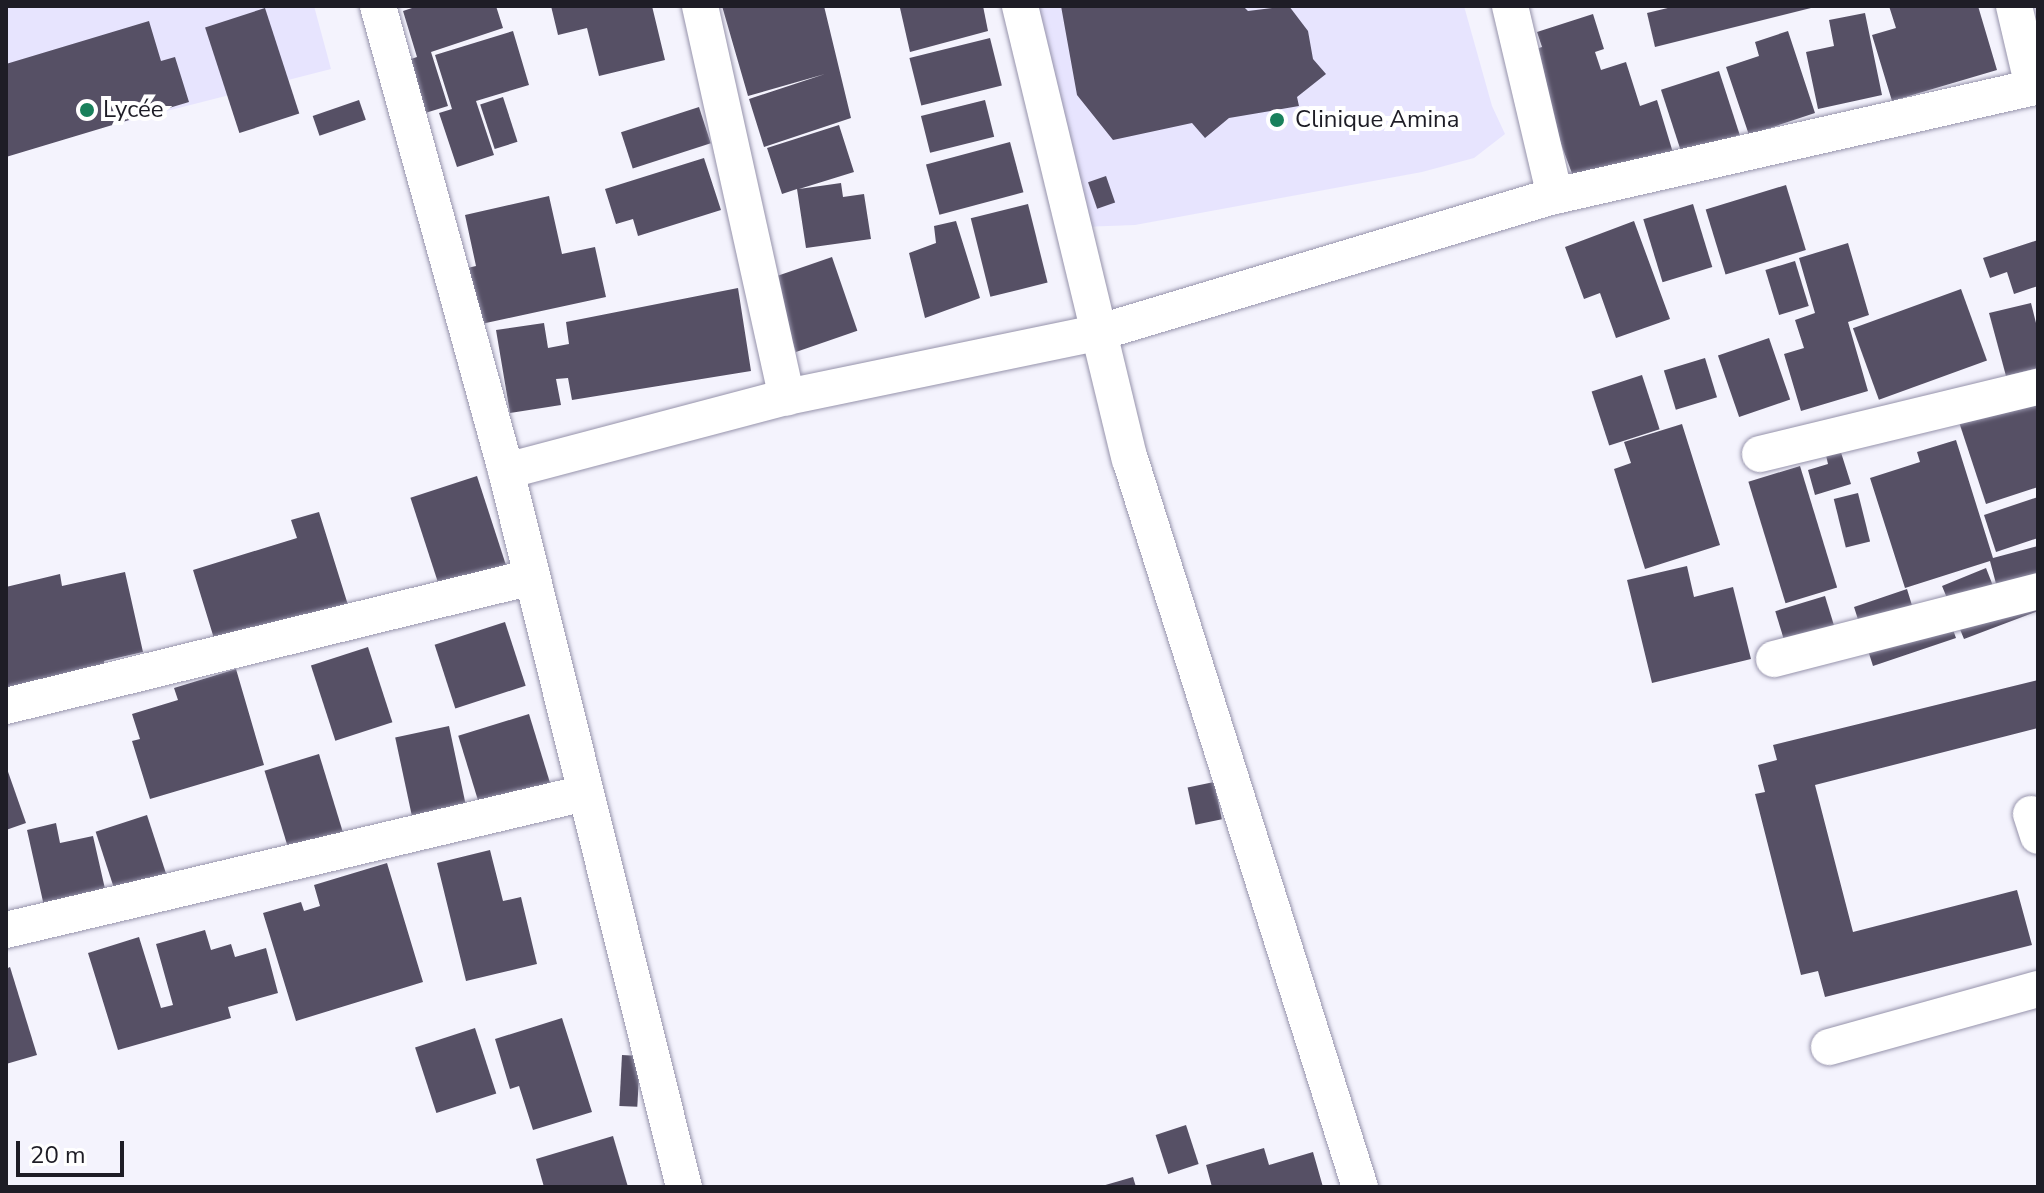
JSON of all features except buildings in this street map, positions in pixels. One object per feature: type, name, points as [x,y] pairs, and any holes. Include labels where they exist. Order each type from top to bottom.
[{"type":"street","points":[[378,6],[506,471],[684,1187]]},
{"type":"street","points":[[700,6],[787,397]]},
{"type":"street","points":[[1020,6],[1130,459],[1360,1187]]},
{"type":"street","points":[[1510,6],[1555,196]]},
{"type":"street","points":[[506,471],[787,397],[1097,333],[1555,196],[2035,87],[2014,6]]},
{"type":"street","points":[[1760,454],[2038,387]]},
{"type":"street","points":[[6,706],[532,577]]},
{"type":"street","points":[[1774,659],[2038,591]]},
{"type":"street","points":[[6,930],[585,793]]},
{"type":"street","points":[[1829,1047],[2038,989]]},
{"type":"shaded area","name":"Lycée","points":[[6,6],[314,6],[331,69],[6,152]]},
{"type":"shaded area","name":"Clinique Amina","points":[[1030,6],[1464,6],[1492,106],[1505,134],[1474,158],[1422,172],[1135,225],[1081,227]]},
{"type":"place","name":"Lycée","points":[[87,110]]},
{"type":"place","name":"Clinique Amina","points":[[1277,120]]}]
